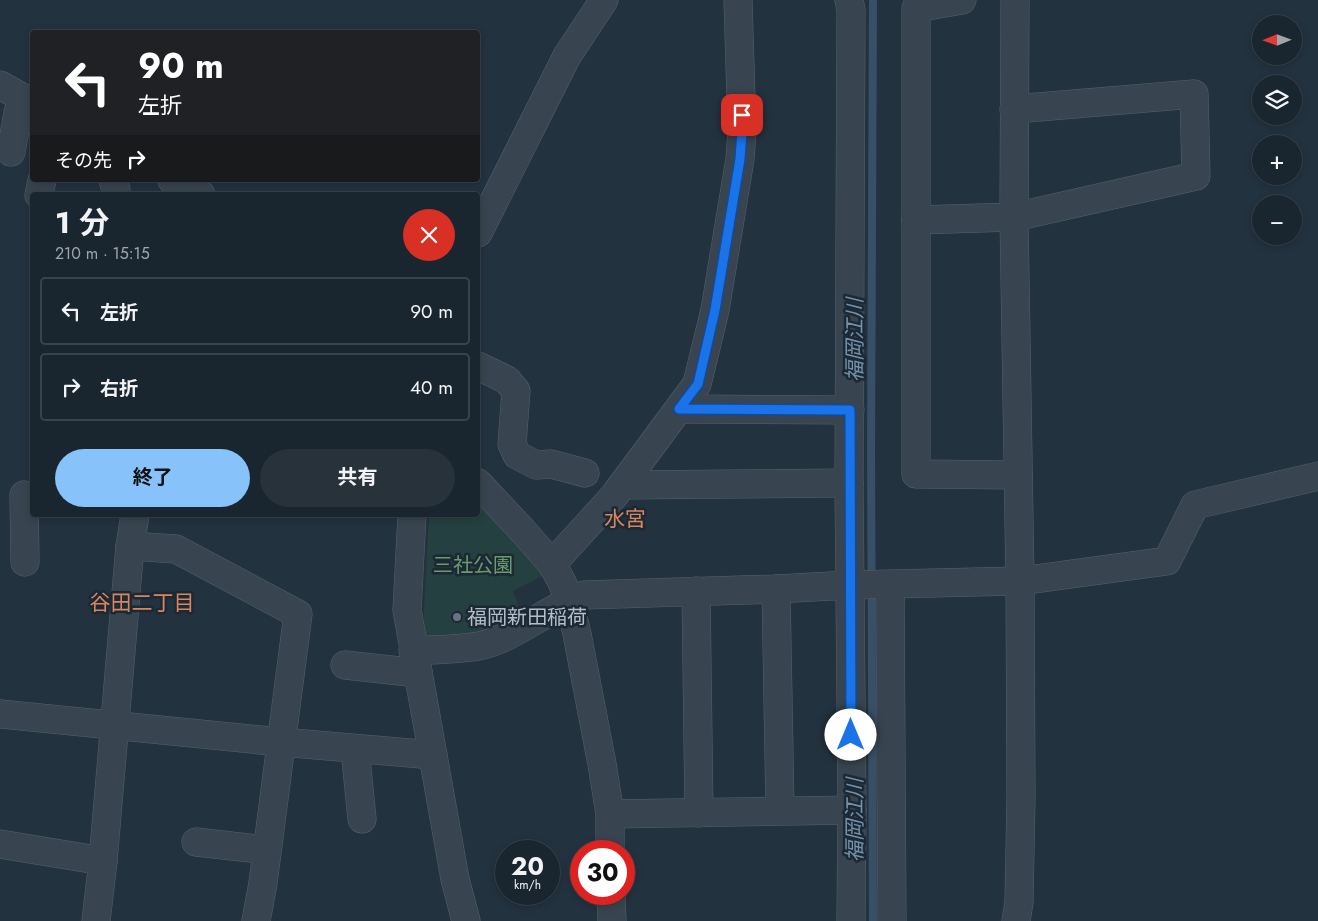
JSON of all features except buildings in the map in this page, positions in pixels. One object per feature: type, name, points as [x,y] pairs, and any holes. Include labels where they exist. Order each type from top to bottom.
[{"type":"street","points":[[480,229],[567,56],[604,0]]},
{"type":"street","points":[[552,564],[622,485],[698,384],[715,310],[740,159],[742,131],[738,0]]},
{"type":"street","points":[[849,0],[849,482],[871,585],[892,921]]},
{"type":"street","points":[[962,0],[927,3],[916,8],[916,474],[1018,475]]},
{"type":"street","points":[[1015,0],[1014,217],[1020,581],[1021,797],[1019,902],[1016,921]]},
{"type":"street","points":[[0,85],[28,100],[18,113],[11,152]]},
{"type":"street","points":[[916,220],[1014,217],[1196,176],[1194,94],[1014,109]]},
{"type":"street","points":[[176,182],[195,192]]},
{"type":"street","points":[[480,367],[507,380],[516,391],[512,444],[517,455],[536,465],[551,464],[584,473]]},
{"type":"street","points":[[679,409],[850,410]]},
{"type":"street","points":[[345,665],[416,662],[482,645],[500,639],[569,600],[584,595],[1020,581],[1167,561],[1195,505],[1318,476]]},
{"type":"street","points":[[622,485],[849,482]]},
{"type":"street","points":[[480,485],[552,564],[569,600],[599,745],[610,814],[610,840]]},
{"type":"street","points":[[19,495],[25,562]]},
{"type":"street","points":[[96,921],[103,861],[130,546],[135,517]]},
{"type":"street","points":[[412,517],[407,610],[455,879],[466,921]]},
{"type":"street","points":[[130,546],[176,549],[298,614],[256,921]]},
{"type":"street","points":[[851,921],[852,810],[871,585]]},
{"type":"street","points":[[776,589],[780,810]]},
{"type":"street","points":[[696,591],[699,813]]},
{"type":"street","points":[[0,714],[433,756]]},
{"type":"street","points":[[355,749],[362,819]]},
{"type":"street","points":[[610,814],[852,810]]},
{"type":"street","points":[[196,842],[267,850]]},
{"type":"street","points":[[0,844],[103,861]]},
{"type":"street","points":[[611,905],[612,921]]},
{"type":"green space","name":"三社公園","points":[[480,507],[511,536],[544,575],[513,591],[523,618],[484,637],[429,643],[423,629],[429,517],[480,517]]},
{"type":"waterway","name":"福岡江川","points":[[873,0],[871,451],[873,921]]},
{"type":"place","name":"福岡新田稲荷","points":[[457,617]]},
{"type":"district","name":"水宮","points":[[625,519]]},
{"type":"district","name":"谷田二丁目","points":[[142,603]]},
{"type":"route","points":[[742,115],[740,159],[715,310],[698,384],[679,409],[850,410],[851,735]]}]
